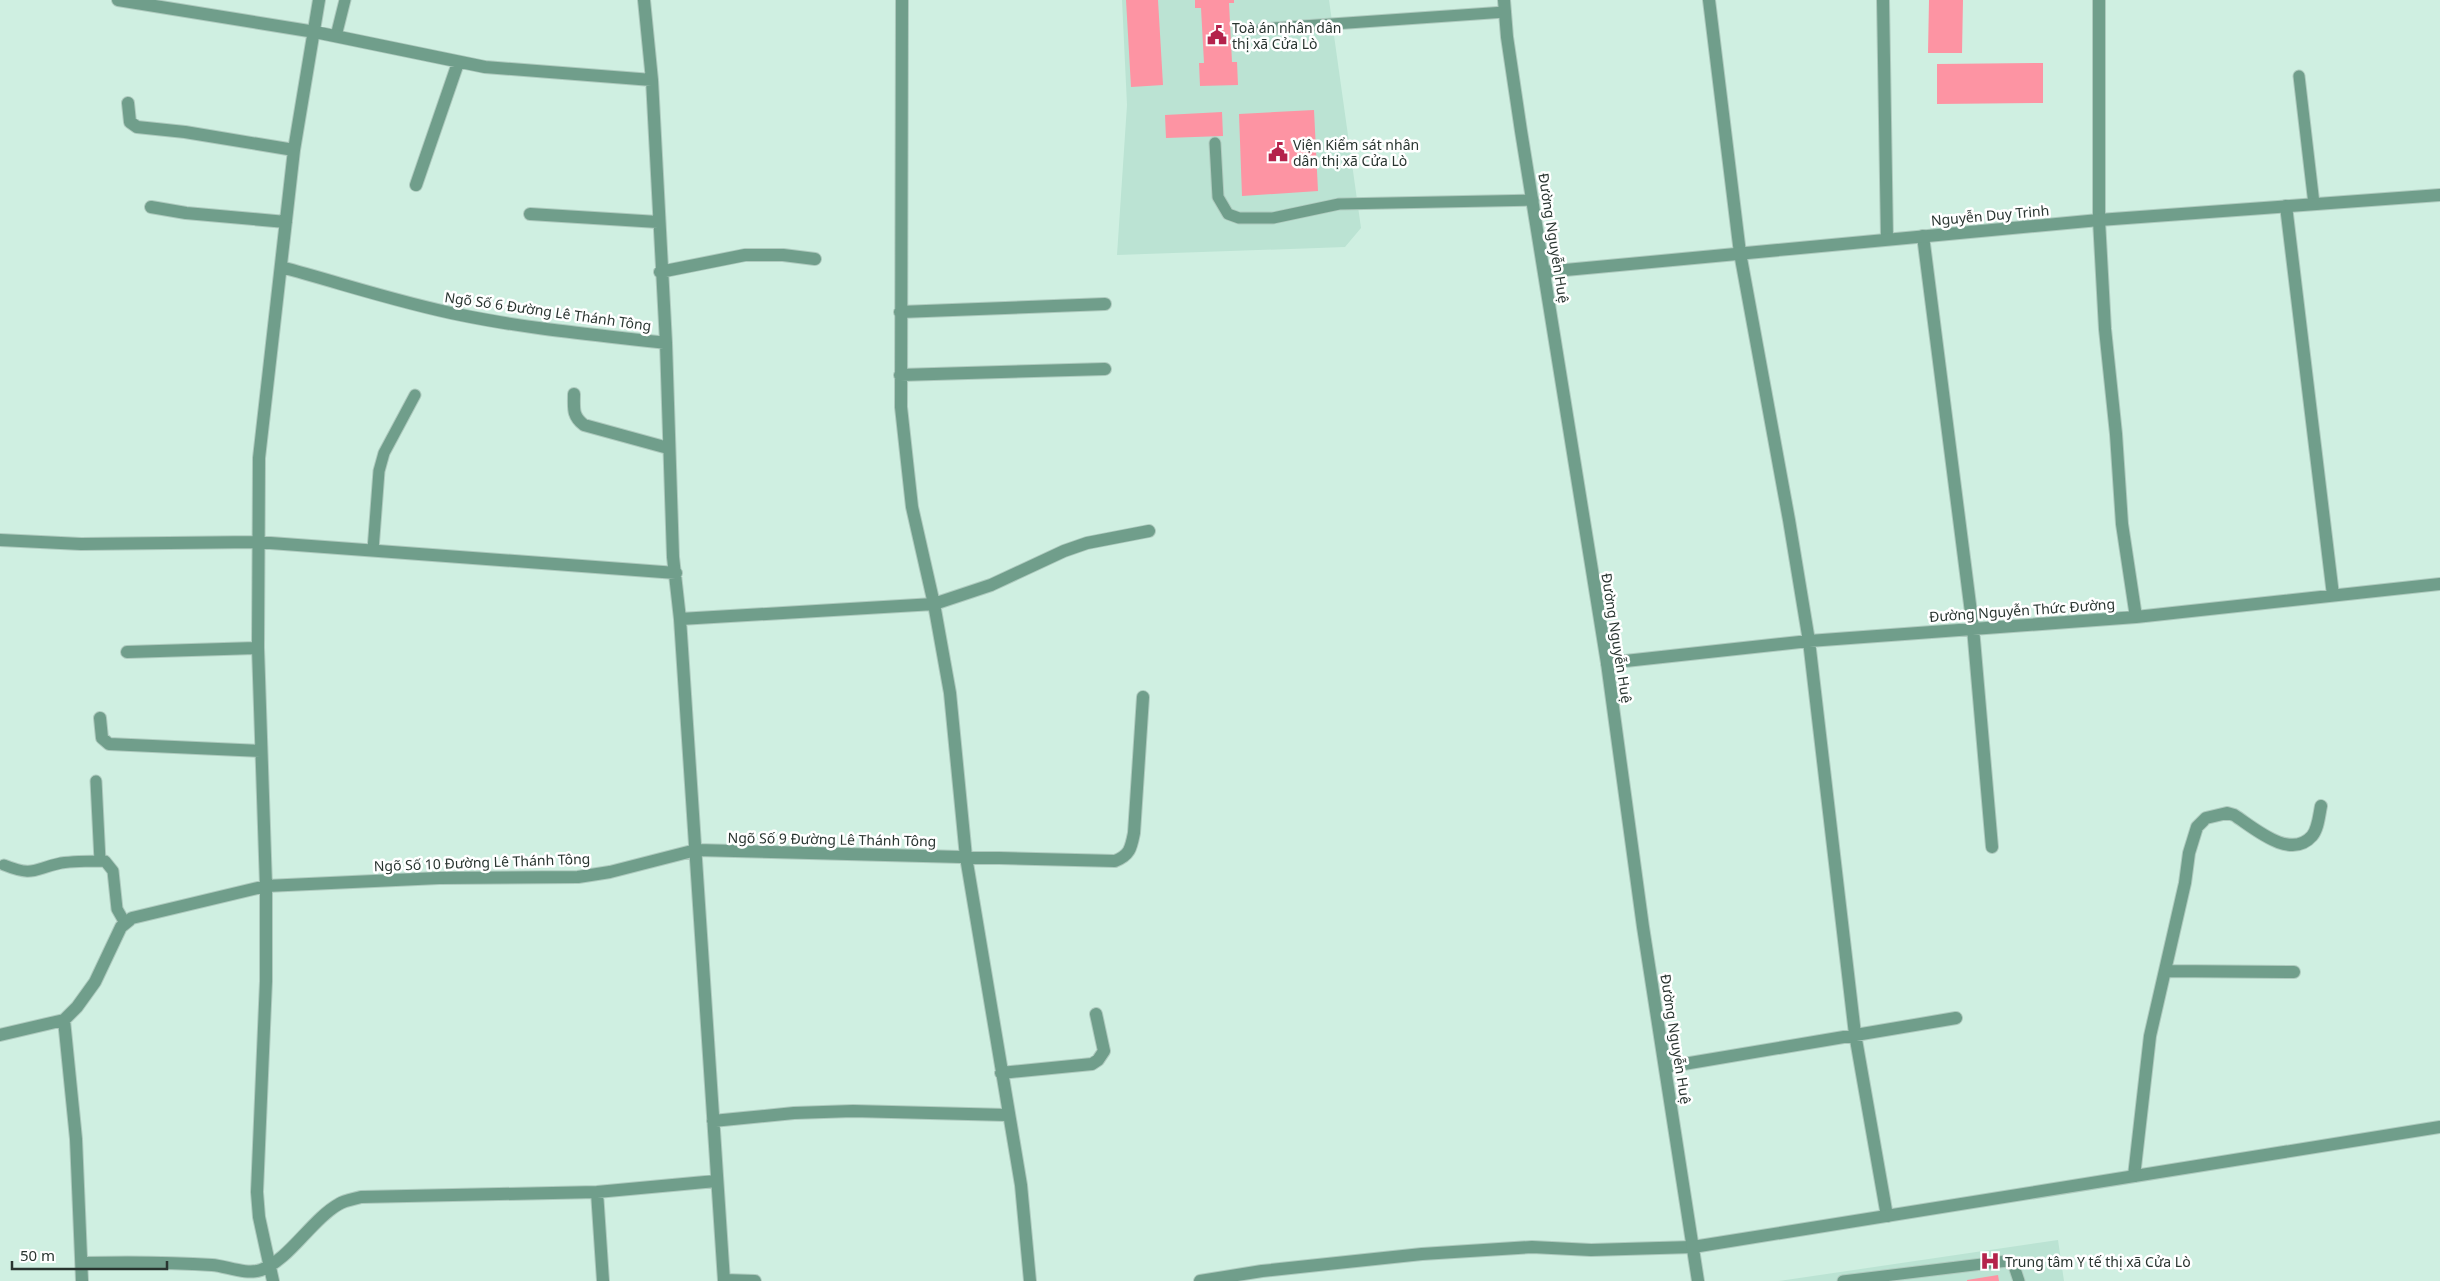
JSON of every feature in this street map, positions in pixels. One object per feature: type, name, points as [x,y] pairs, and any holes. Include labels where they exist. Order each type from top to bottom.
[{"type":"street","points":[[118,0],[188,5],[458,63],[529,72],[652,80]]},
{"type":"street","points":[[273,1281],[259,1217],[257,1192],[266,981],[266,886],[258,648],[259,458],[294,150],[319,0]]},
{"type":"street","points":[[644,0],[652,80],[660,272],[666,343],[668,448],[724,1280],[755,1281]]},
{"type":"street","points":[[902,0],[901,407],[912,508],[934,604],[950,693],[966,857],[1007,1115],[1021,1186],[1030,1281]]},
{"type":"street","points":[[1709,0],[1740,253],[1809,641],[1855,1034],[1887,1216]]},
{"type":"street","points":[[1883,0],[1887,239]]},
{"type":"street","points":[[2099,0],[2099,220],[2105,329],[2116,434],[2122,524],[2136,617]]},
{"type":"street","name":"Đường Nguyễn Huệ","points":[[1504,6],[1544,272],[1607,663],[1643,927],[1698,1281]]},
{"type":"street","points":[[416,185],[458,63]]},
{"type":"street","points":[[128,102],[130,122],[137,127],[186,132],[294,150]]},
{"type":"street","name":"Nguyễn Duy Trinh","points":[[1544,272],[2099,220],[2440,195]]},
{"type":"street","points":[[2286,206],[2333,595]]},
{"type":"street","points":[[152,207],[186,214],[286,222]]},
{"type":"street","points":[[530,214],[658,222]]},
{"type":"street","points":[[1922,236],[1974,628],[1992,847]]},
{"type":"street","points":[[660,272],[745,255],[783,255],[815,259]]},
{"type":"street","name":"Ngõ Số 6 Đường Lê Thánh Tông","points":[[281,267],[392,299],[462,316],[594,335],[666,343]]},
{"type":"street","points":[[900,312],[1105,304]]},
{"type":"street","points":[[900,375],[1105,369]]},
{"type":"street","points":[[574,394],[574,412],[577,420],[584,425],[668,448]]},
{"type":"street","points":[[680,619],[934,604],[991,585],[1088,542],[1149,531]]},
{"type":"street","points":[[0,540],[110,544],[258,542],[676,573]]},
{"type":"street","name":"Đường Nguyễn Thức Đường","points":[[1607,663],[1809,641],[2136,617],[2440,584]]},
{"type":"street","points":[[127,652],[258,648]]},
{"type":"street","name":"Ngõ Số 9 Đường Lê Thánh Tông","points":[[696,850],[1115,861],[1125,857],[1130,851],[1134,832],[1143,697]]},
{"type":"street","points":[[100,718],[102,738],[108,744],[262,751]]},
{"type":"street","points":[[2134,1176],[2150,1036],[2185,883],[2189,853],[2197,827],[2206,818],[2226,813],[2234,815],[2281,844],[2291,845],[2304,842],[2312,836],[2321,806]]},
{"type":"street","name":"Ngõ Số 10 Đường Lê Thánh Tông","points":[[125,923],[144,913],[207,901],[266,886],[439,878],[578,877],[610,872],[696,850]]},
{"type":"street","points":[[0,1035],[64,1020],[77,1007],[95,982],[121,927],[125,923]]},
{"type":"street","points":[[2166,971],[2294,972]]},
{"type":"street","points":[[1001,1073],[1092,1064],[1098,1060],[1104,1051],[1096,1014]]},
{"type":"street","points":[[1666,1067],[1956,1018]]},
{"type":"street","points":[[64,1020],[76,1139],[82,1281]]},
{"type":"street","points":[[713,1121],[794,1113],[853,1111],[1007,1115]]},
{"type":"street","points":[[1200,1281],[1262,1270],[1422,1254],[1532,1247],[1591,1250],[1693,1247],[2440,1127]]},
{"type":"street","points":[[82,1264],[150,1262],[214,1265],[253,1271],[269,1266],[327,1212],[340,1203],[361,1197],[597,1192],[716,1182]]},
{"type":"street","points":[[597,1192],[603,1281]]},
{"type":"lane","points":[[336,36],[345,0]]},
{"type":"lane","points":[[1261,29],[1504,6]]},
{"type":"lane","points":[[2299,76],[2314,204]]},
{"type":"lane","points":[[1215,143],[1218,197],[1228,214],[1239,218],[1273,218],[1339,204],[1533,200]]},
{"type":"lane","points":[[373,550],[379,471],[384,453],[415,395]]},
{"type":"lane","points":[[96,781],[100,861]]},
{"type":"lane","points":[[4,865],[19,871],[41,870],[61,863],[100,861],[110,865],[113,871],[117,909],[125,923]]},
{"type":"lane","points":[[1843,1281],[2007,1261],[2014,1266],[2019,1281]]},
{"type":"shaded area","points":[[1122,0],[1329,0],[1361,228],[1345,247],[1117,255],[1127,105]]},
{"type":"shaded area","name":"Trung tâm Y tế thị xã Cửa Lò","points":[[2058,1240],[2064,1281],[1779,1281]]},
{"type":"building","points":[[1126,0],[1158,0],[1163,85],[1131,87]]},
{"type":"building","name":"Toà án nhân dân thị xã Cửa Lò","points":[[1195,0],[1234,0],[1234,3],[1229,3],[1232,62],[1237,62],[1238,85],[1200,86],[1199,63],[1204,63],[1201,8],[1195,8]]},
{"type":"building","points":[[1929,0],[1963,0],[1962,53],[1928,53]]},
{"type":"building","points":[[2043,63],[2043,103],[1937,104],[1937,64]]},
{"type":"building","name":"Viện Kiểm sát nhân dân thị xã Cửa Lò","points":[[1314,110],[1318,191],[1242,196],[1239,114]]},
{"type":"building","points":[[1222,112],[1223,136],[1166,138],[1165,115]]},
{"type":"building","points":[[1998,1275],[1999,1281],[1967,1281],[1967,1280]]},
{"type":"place","name":"Toà án nhân dân thị xã Cửa Lò","points":[[1217,35]]},
{"type":"place","name":"Viện Kiểm sát nhân dân thị xã Cửa Lò","points":[[1278,152]]},
{"type":"place","name":"Trung tâm Y tế thị xã Cửa Lò","points":[[1990,1261]]}]
